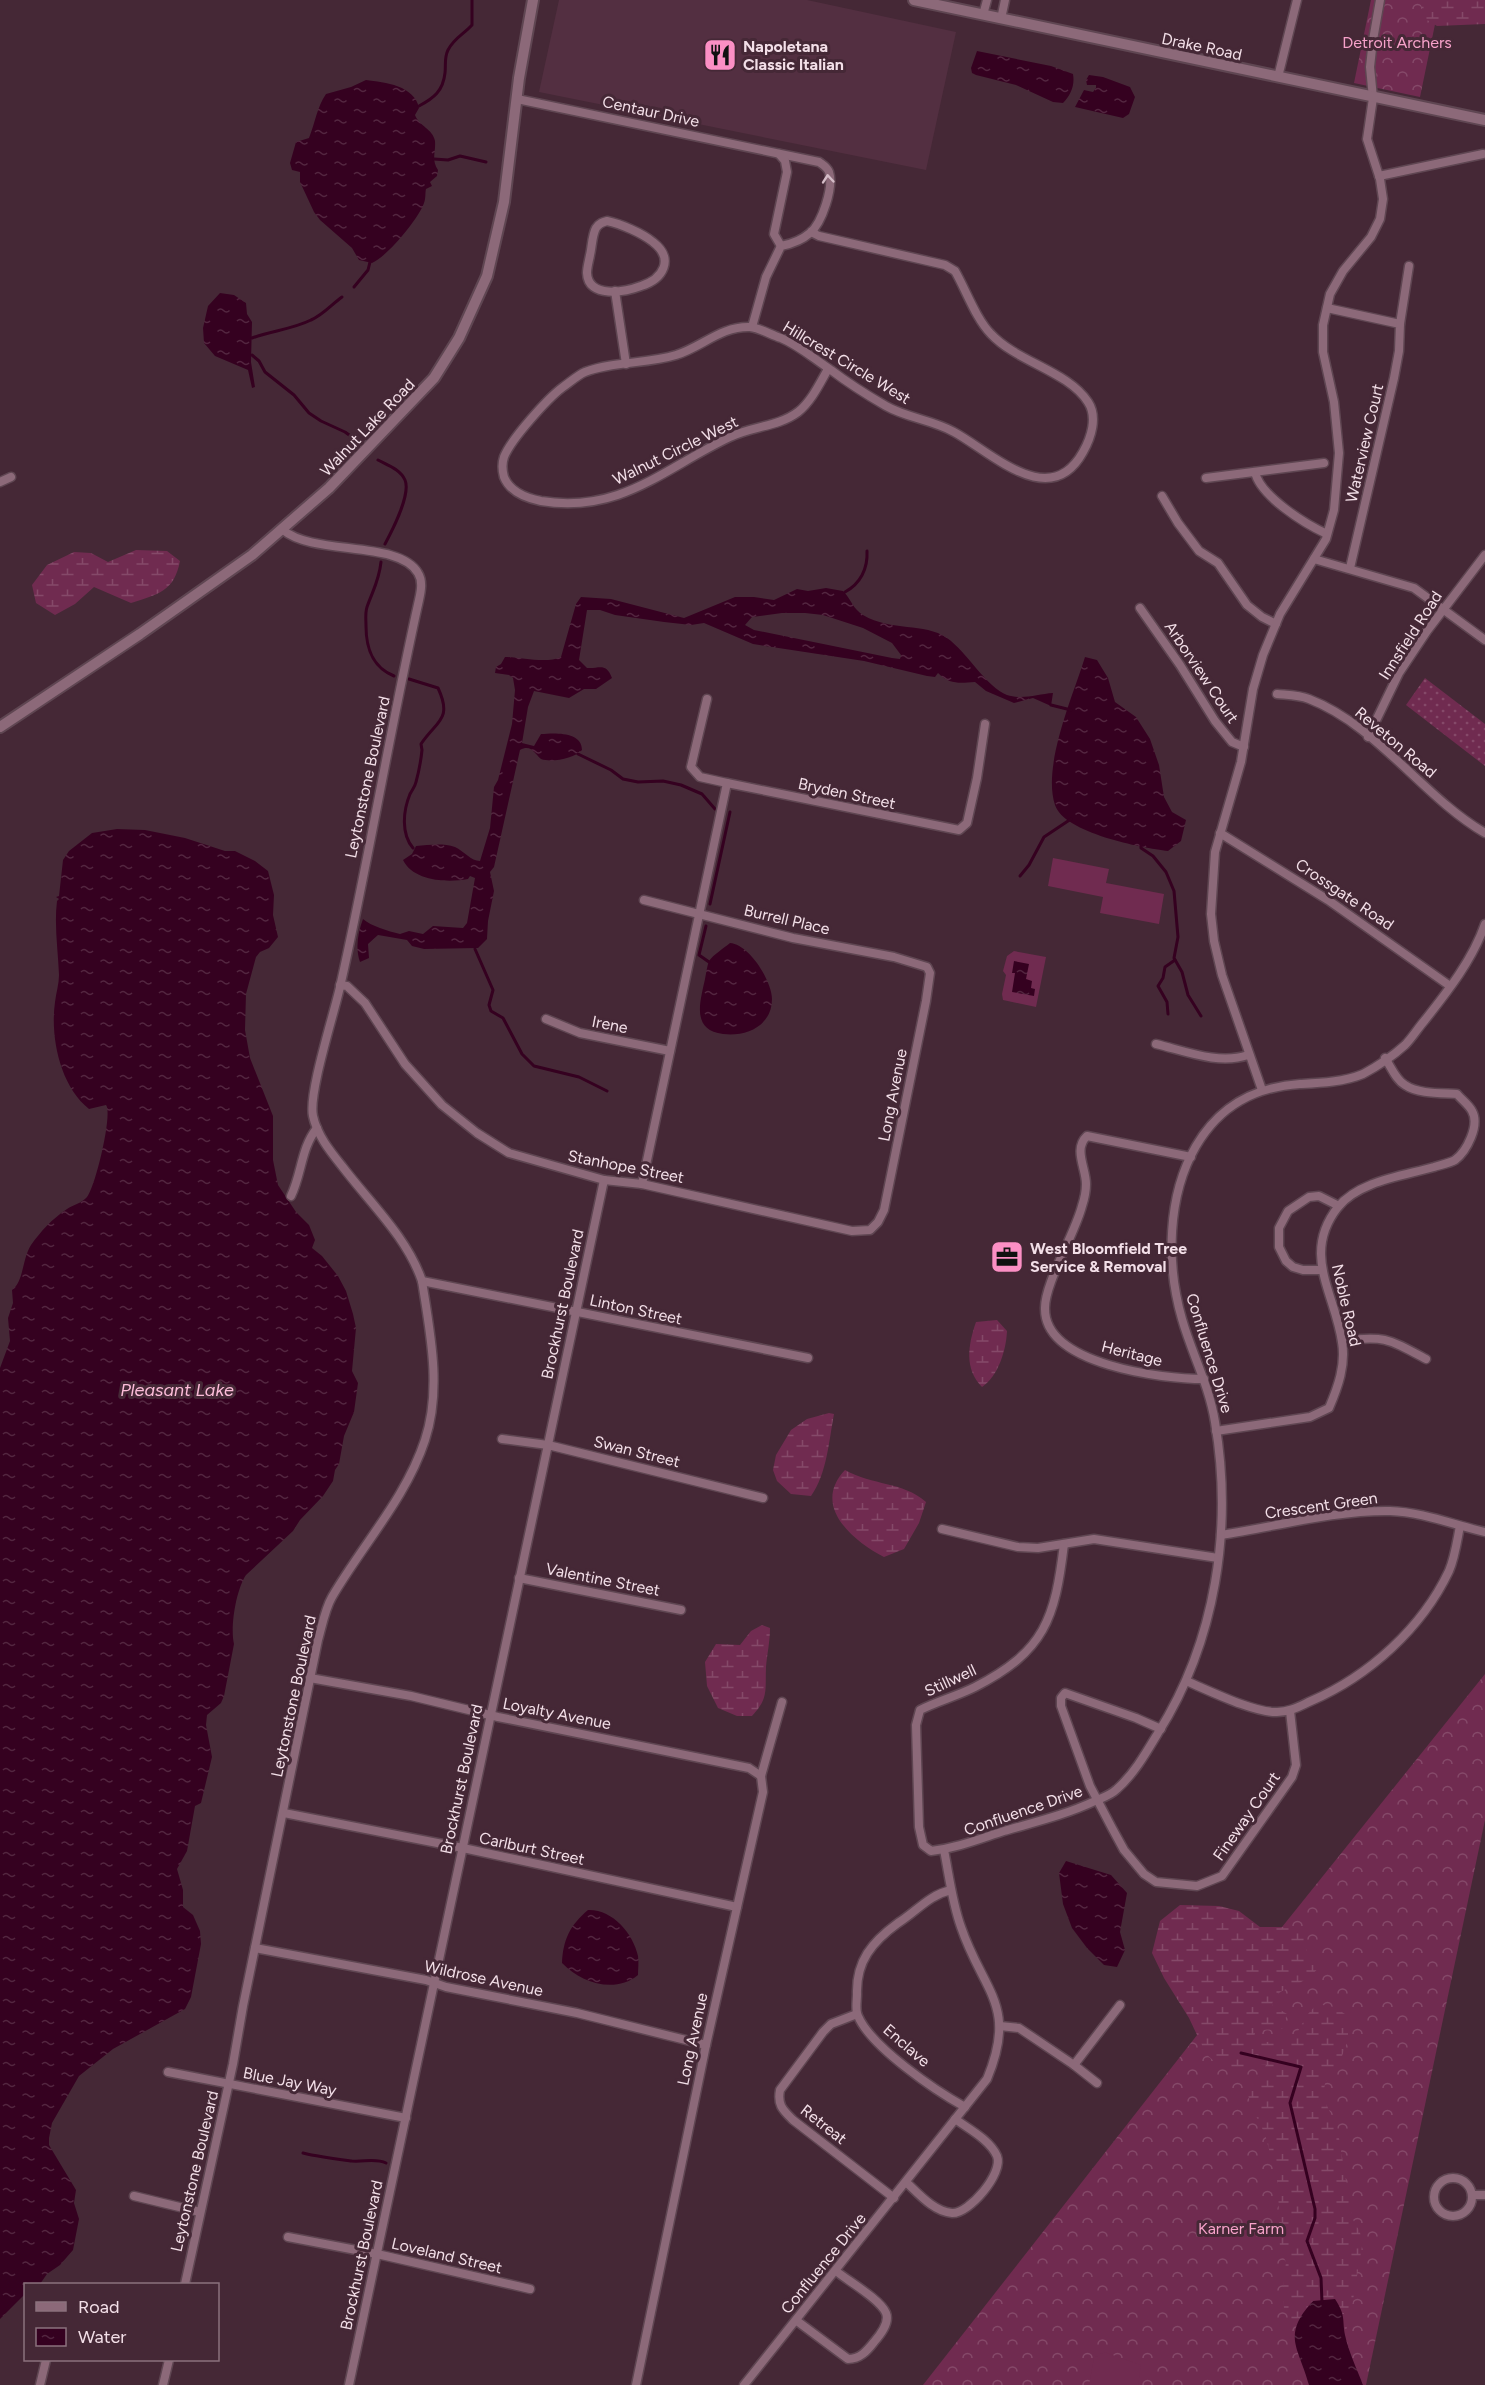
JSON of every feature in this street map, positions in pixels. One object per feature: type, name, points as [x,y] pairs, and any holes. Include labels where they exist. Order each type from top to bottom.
[{"type":"street","name":"Walnut Lake Road","points":[[0,727],[166,616],[283,530],[329,488],[434,378],[459,338],[487,276],[497,238],[504,202],[522,54],[533,0]]},
{"type":"street","name":"Drake Road","points":[[914,0],[1485,120]]},
{"type":"street","points":[[983,15],[987,0]]},
{"type":"street","points":[[1001,19],[1005,0]]},
{"type":"street","points":[[1278,77],[1297,0]]},
{"type":"street","points":[[1262,1090],[1222,975],[1214,941],[1211,914],[1215,852],[1236,782],[1253,689],[1263,655],[1290,596],[1328,534],[1336,499],[1340,453],[1334,402],[1323,352],[1323,325],[1330,294],[1343,271],[1371,237],[1380,219],[1383,199],[1379,176],[1367,139],[1373,98],[1370,68],[1380,0]]},
{"type":"street","name":"Centaur Drive","points":[[517,99],[819,162],[827,168],[830,175],[827,201],[821,219],[811,232]]},
{"type":"street","points":[[779,153],[785,161],[788,172],[774,234],[781,246]]},
{"type":"street","points":[[1379,176],[1483,154]]},
{"type":"street","points":[[607,221],[654,243],[664,260],[663,272],[651,282],[640,287],[615,291],[601,291],[595,287],[588,278],[587,272],[595,229],[607,221]]},
{"type":"street","points":[[615,291],[626,363],[676,355],[715,335],[732,329],[752,327],[766,277],[781,246],[795,242],[811,232]]},
{"type":"street","name":"Hillcrest Circle West","points":[[752,327],[786,340],[809,353],[828,369],[888,407],[950,430],[1018,473],[1035,478],[1056,476],[1071,469],[1083,453],[1091,432],[1093,417],[1088,402],[1076,388],[1016,353],[990,334],[955,271],[945,265],[819,236],[811,232]]},
{"type":"street","name":"Waterview Court","points":[[1350,568],[1394,378],[1409,266]]},
{"type":"street","points":[[1327,308],[1400,324]]},
{"type":"street","name":"Walnut Circle West","points":[[626,363],[583,373],[559,390],[516,438],[504,456],[502,466],[513,490],[524,496],[563,504],[608,499],[641,486],[736,434],[787,419],[802,409],[828,369]]},
{"type":"street","points":[[1206,478],[1324,463]]},
{"type":"street","points":[[1255,472],[1263,490],[1313,527],[1328,534]]},
{"type":"street","points":[[0,482],[10,477]]},
{"type":"street","points":[[1162,496],[1199,551],[1218,563],[1247,605],[1262,617],[1276,624]]},
{"type":"street","name":"Leytonstone Boulevard","points":[[185,2283],[229,2085],[318,1640],[331,1599],[403,1489],[426,1438],[432,1404],[432,1354],[422,1281],[412,1256],[329,1150],[317,1128],[312,1103],[340,985],[421,585],[418,572],[402,559],[388,554],[311,542],[292,537],[283,530]]},
{"type":"street","name":"Innsfield Road","points":[[1368,737],[1400,673],[1444,608],[1485,555]]},
{"type":"street","points":[[1314,559],[1414,588],[1485,640]]},
{"type":"street","name":"Arborview Court","points":[[1140,608],[1180,665],[1215,721],[1232,742],[1244,747]]},
{"type":"street","name":"Reveton Road","points":[[1277,694],[1306,698],[1335,711],[1485,834]]},
{"type":"street","points":[[642,1184],[727,783],[700,777],[691,768],[707,699]]},
{"type":"street","name":"Bryden Street","points":[[727,783],[867,813],[962,830],[967,823],[975,789],[985,723]]},
{"type":"street","name":"Crossgate Road","points":[[1220,833],[1320,894],[1450,986]]},
{"type":"street","name":"Burrell Place","points":[[644,900],[793,938],[923,964]]},
{"type":"street","name":"Confluence Drive","points":[[744,2385],[987,2079],[996,2057],[1000,2026],[998,2008],[960,1925],[944,1850],[1071,1813],[1115,1791],[1142,1761],[1174,1709],[1206,1628],[1215,1588],[1221,1535],[1222,1489],[1216,1431],[1204,1379],[1176,1298],[1173,1270],[1173,1218],[1184,1171],[1191,1157],[1208,1128],[1227,1110],[1247,1096],[1284,1085],[1328,1082],[1362,1074],[1406,1044],[1450,986],[1478,943],[1485,924]]},
{"type":"street","name":"Long Avenue","points":[[870,1230],[878,1222],[884,1210],[926,1001],[930,973],[923,964]]},
{"type":"street","name":"Stanhope Street","points":[[340,985],[352,990],[370,1010],[405,1064],[442,1105],[477,1133],[509,1153],[604,1180],[642,1184],[852,1230],[870,1230]]},
{"type":"street","name":"Irene","points":[[546,1019],[580,1033],[670,1051]]},
{"type":"street","points":[[1156,1044],[1224,1058],[1234,1059],[1248,1054]]},
{"type":"street","name":"Noble Road","points":[[1216,1431],[1310,1417],[1329,1408],[1342,1370],[1342,1341],[1321,1270],[1324,1235],[1339,1206],[1365,1189],[1387,1180],[1455,1160],[1468,1144],[1474,1126],[1473,1111],[1457,1094],[1429,1092],[1406,1087],[1385,1058]]},
{"type":"street","points":[[291,1196],[298,1181],[307,1141],[317,1128]]},
{"type":"street","name":"Heritage","points":[[1191,1157],[1096,1137],[1087,1136],[1082,1140],[1080,1147],[1086,1184],[1082,1206],[1049,1288],[1044,1308],[1047,1326],[1083,1355],[1118,1368],[1146,1375],[1204,1379]]},
{"type":"street","name":"Brockhurst Boulevard","points":[[349,2385],[604,1180]]},
{"type":"street","points":[[1321,1270],[1303,1270],[1293,1267],[1286,1261],[1278,1246],[1279,1228],[1288,1211],[1309,1197],[1319,1196],[1339,1206]]},
{"type":"street","name":"Linton Street","points":[[422,1281],[808,1358]]},
{"type":"street","points":[[1342,1341],[1371,1337],[1384,1339],[1426,1359]]},
{"type":"street","name":"Swan Street","points":[[502,1438],[548,1444],[763,1498]]},
{"type":"street","name":"Crescent Green","points":[[1221,1535],[1369,1512],[1392,1511],[1485,1532]]},
{"type":"street","points":[[1186,1681],[1248,1706],[1274,1712],[1290,1711],[1330,1693],[1374,1665],[1418,1618],[1446,1576],[1460,1526]]},
{"type":"street","points":[[942,1529],[1018,1547],[1038,1548],[1094,1539],[1218,1558]]},
{"type":"street","name":"Stillwell","points":[[944,1850],[931,1851],[923,1845],[919,1827],[916,1725],[920,1710],[975,1687],[1030,1650],[1042,1633],[1053,1608],[1061,1575],[1064,1544]]},
{"type":"street","name":"Valentine Street","points":[[519,1578],[681,1610]]},
{"type":"street","name":"Loyalty Avenue","points":[[310,1678],[411,1696],[749,1768],[761,1776]]},
{"type":"street","name":"Fineway Court","points":[[1161,1729],[1065,1693],[1061,1698],[1061,1706],[1081,1763],[1124,1850],[1144,1874],[1156,1882],[1197,1886],[1222,1876],[1292,1778],[1296,1765],[1290,1711]]},
{"type":"street","name":"Long Avenue","points":[[636,2385],[706,2045],[763,1792],[761,1776],[782,1702]]},
{"type":"street","name":"Carlburt Street","points":[[284,1812],[737,1907]]},
{"type":"street","points":[[857,2014],[858,1971],[867,1951],[882,1935],[930,1898],[951,1890]]},
{"type":"street","name":"Wildrose Avenue","points":[[255,1948],[577,2013],[706,2045]]},
{"type":"street","points":[[1074,2065],[1120,2005]]},
{"type":"street","name":"Enclave","points":[[857,2014],[864,2026],[888,2052],[947,2097],[965,2107]]},
{"type":"street","name":"Retreat","points":[[857,2014],[831,2024],[823,2032],[780,2090],[778,2098],[781,2108],[794,2120],[894,2198]]},
{"type":"street","points":[[1000,2026],[1019,2028],[1097,2083]]},
{"type":"street","name":"Blue Jay Way","points":[[168,2072],[406,2118]]},
{"type":"street","points":[[906,2182],[928,2202],[948,2213],[963,2212],[994,2176],[998,2161],[997,2154],[979,2136],[955,2119]]},
{"type":"street","points":[[1454,2178],[1465,2182],[1472,2195],[1468,2208],[1459,2215],[1446,2215],[1434,2202],[1436,2189],[1447,2179],[1454,2178]]},
{"type":"street","points":[[1472,2195],[1485,2195]]},
{"type":"street","points":[[134,2196],[200,2212]]},
{"type":"street","name":"Loveland Street","points":[[288,2237],[377,2254],[530,2289]]},
{"type":"street","points":[[797,2320],[826,2345],[848,2359],[856,2359],[864,2354],[880,2336],[886,2322],[886,2313],[868,2295],[836,2271]]},
{"type":"street","points":[[40,2385],[45,2361]]},
{"type":"street","points":[[163,2385],[169,2361]]},
{"type":"shaded area","points":[[559,0],[807,0],[956,32],[926,170],[539,92]]},
{"type":"green space","name":"Detroit Archers","points":[[1371,0],[1440,0],[1420,97],[1354,83]]},
{"type":"green space","points":[[1420,0],[1485,0],[1485,24],[1437,26],[1424,18]]},
{"type":"green space","points":[[136,550],[167,551],[180,561],[169,586],[157,594],[131,603],[94,587],[75,604],[55,615],[36,603],[32,585],[47,565],[74,552],[91,553],[108,562]]},
{"type":"green space","points":[[1425,678],[1485,724],[1485,766],[1406,705]]},
{"type":"green space","points":[[1053,858],[1109,869],[1106,883],[1164,894],[1159,924],[1100,913],[1103,897],[1048,886]]},
{"type":"green space","points":[[1014,951],[1046,957],[1036,1007],[1003,1000],[1006,975],[1003,971],[1007,956]]},
{"type":"green space","points":[[997,1320],[1007,1331],[1005,1347],[997,1370],[982,1387],[976,1380],[970,1365],[971,1339],[976,1322]]},
{"type":"green space","points":[[829,1413],[834,1414],[821,1478],[811,1496],[791,1494],[777,1481],[773,1470],[776,1455],[791,1430],[807,1419]]},
{"type":"green space","points":[[845,1470],[866,1479],[907,1490],[926,1502],[919,1523],[904,1549],[884,1557],[860,1542],[840,1521],[834,1509],[832,1497],[836,1483]]},
{"type":"green space","points":[[762,1625],[770,1628],[764,1699],[752,1716],[737,1716],[718,1708],[707,1686],[705,1662],[716,1644],[740,1645],[751,1631]]},
{"type":"green space","name":"Karner Farm","points":[[1485,1674],[1485,1820],[1366,2385],[923,2385],[1266,1947]]},
{"type":"green space","points":[[1180,1905],[1219,1906],[1239,1911],[1260,1927],[1304,1927],[1307,1956],[1316,1959],[1320,1966],[1309,1977],[1276,1996],[1272,2005],[1287,2014],[1282,2029],[1256,2030],[1254,2037],[1266,2042],[1292,2041],[1308,2014],[1317,2004],[1334,2007],[1348,2016],[1348,2039],[1341,2059],[1325,2083],[1323,2098],[1337,2126],[1352,2218],[1360,2232],[1362,2246],[1350,2318],[1345,2333],[1344,2313],[1304,2311],[1296,2327],[1284,2308],[1286,2262],[1280,2250],[1278,2184],[1265,2134],[1251,2106],[1248,2094],[1266,2065],[1255,2064],[1242,2075],[1222,2068],[1206,2054],[1189,2018],[1164,1978],[1152,1953],[1160,1921]]},
{"type":"green space","points":[[1104,2352],[1141,2365],[1138,2385],[1089,2385],[1094,2358]]},
{"type":"water","points":[[977,51],[1051,66],[1073,74],[1072,90],[1063,103],[1053,102],[1016,85],[976,75],[972,73],[971,68]]},
{"type":"water","points":[[1089,75],[1103,77],[1130,87],[1135,97],[1129,114],[1123,118],[1075,107],[1084,90],[1093,92],[1096,88],[1096,85],[1087,85],[1086,80]]},
{"type":"water","points":[[366,80],[398,86],[412,95],[419,108],[415,115],[417,119],[434,137],[434,159],[438,170],[437,176],[430,182],[432,186],[426,189],[424,203],[416,218],[394,245],[372,263],[359,260],[352,248],[320,220],[300,182],[300,172],[292,170],[290,163],[296,142],[309,138],[326,94]]},
{"type":"water","points":[[220,293],[234,295],[246,303],[247,314],[252,322],[251,362],[255,387],[252,388],[248,370],[215,356],[204,343],[203,328],[208,306]]},
{"type":"water","points":[[826,588],[843,591],[860,613],[874,620],[938,633],[954,644],[984,678],[1000,691],[1018,697],[1053,693],[1051,706],[1033,698],[1014,703],[986,691],[975,682],[951,681],[938,673],[935,677],[927,676],[864,661],[753,644],[704,623],[691,625],[664,622],[615,615],[600,610],[587,610],[579,660],[587,668],[605,668],[612,678],[596,689],[584,689],[569,698],[534,691],[528,707],[522,743],[534,746],[541,734],[566,734],[577,739],[582,750],[569,757],[551,760],[541,759],[527,748],[520,750],[494,867],[490,872],[494,891],[487,939],[478,948],[424,949],[412,946],[407,940],[378,935],[368,944],[369,958],[360,962],[358,940],[363,919],[375,926],[400,934],[409,931],[423,934],[433,926],[463,928],[467,923],[475,878],[470,876],[468,879],[450,881],[431,879],[414,872],[403,860],[412,854],[416,846],[441,845],[455,847],[480,861],[490,828],[494,787],[498,780],[512,724],[515,690],[513,678],[509,675],[495,673],[496,667],[505,657],[541,660],[561,657],[576,604],[581,597],[611,599],[684,618],[735,597],[774,600],[797,589],[808,591]],"holes":[[[805,613],[823,615],[863,628],[892,643],[901,655],[900,659],[754,630],[745,625],[752,617]]]},
{"type":"water","points":[[1085,657],[1097,660],[1108,678],[1115,702],[1136,717],[1150,739],[1159,765],[1164,797],[1172,812],[1186,820],[1181,841],[1168,851],[1123,843],[1088,831],[1061,815],[1055,805],[1052,789],[1056,751]]},
{"type":"water","name":"Pleasant Lake","points":[[117,829],[145,830],[185,838],[225,851],[235,851],[255,861],[268,871],[274,895],[273,915],[278,937],[269,948],[260,952],[256,957],[246,994],[245,1030],[250,1058],[273,1116],[273,1160],[278,1185],[296,1212],[309,1225],[315,1240],[312,1248],[322,1256],[338,1276],[346,1291],[356,1328],[352,1371],[358,1383],[354,1412],[344,1436],[333,1481],[293,1531],[246,1575],[237,1599],[233,1619],[234,1644],[224,1696],[221,1703],[207,1715],[206,1725],[212,1757],[201,1803],[195,1806],[187,1851],[177,1869],[183,1890],[183,1907],[193,1915],[200,1931],[201,1944],[191,1997],[185,2009],[113,2049],[79,2076],[52,2123],[49,2138],[49,2145],[76,2190],[74,2203],[79,2219],[73,2250],[41,2283],[24,2283],[24,2295],[0,2319],[0,1368],[10,1341],[8,1318],[13,1303],[12,1290],[19,1281],[28,1251],[52,1221],[87,1197],[102,1151],[107,1122],[106,1105],[89,1109],[71,1088],[59,1060],[54,1030],[55,1002],[59,982],[56,919],[59,899],[56,897],[59,896],[63,860],[69,851],[92,833]]},
{"type":"water","points":[[730,943],[737,945],[752,956],[764,974],[772,999],[768,1016],[763,1023],[740,1034],[723,1034],[713,1031],[706,1027],[700,1014],[701,997],[709,961]]},
{"type":"water","points":[[1014,961],[1029,964],[1026,979],[1032,981],[1031,988],[1035,989],[1034,996],[1012,992]]},
{"type":"water","points":[[1066,1861],[1111,1875],[1127,1893],[1120,1932],[1125,1950],[1117,1967],[1104,1965],[1072,1928],[1063,1904],[1059,1873]]},
{"type":"water","points":[[588,1910],[613,1918],[626,1931],[638,1956],[638,1975],[619,1984],[598,1984],[579,1976],[562,1963],[564,1947],[569,1934],[576,1921]]},
{"type":"water","points":[[1335,2299],[1342,2313],[1347,2342],[1363,2385],[1309,2385],[1297,2351],[1295,2333],[1303,2313],[1313,2301]]},
{"type":"waterway","points":[[419,106],[433,97],[440,89],[448,50],[456,39],[472,25],[472,0]]},
{"type":"waterway","points":[[434,159],[448,160],[460,156],[486,162]]},
{"type":"waterway","points":[[354,287],[368,270],[370,262]]},
{"type":"waterway","points":[[252,338],[311,320],[342,297]]},
{"type":"waterway","points":[[252,355],[259,361],[265,372],[294,395],[309,413],[359,442]]},
{"type":"waterway","points":[[378,460],[400,473],[406,486],[400,512],[385,544]]},
{"type":"waterway","points":[[845,592],[855,585],[862,575],[867,551]]},
{"type":"waterway","points":[[381,562],[366,609],[366,634],[375,662],[394,676]]},
{"type":"waterway","points":[[409,679],[438,688],[444,707],[441,719],[421,744],[416,784],[406,808],[404,822],[406,836],[413,848]]},
{"type":"waterway","points":[[1051,705],[1071,710]]},
{"type":"waterway","points":[[578,754],[611,770],[623,779],[638,782],[663,781],[681,785],[702,794],[715,809]]},
{"type":"waterway","points":[[710,904],[730,812]]},
{"type":"waterway","points":[[1020,876],[1029,865],[1044,837],[1071,819]]},
{"type":"waterway","points":[[1141,845],[1141,848],[1153,856],[1166,872],[1174,891],[1178,937],[1174,958],[1182,972],[1188,995],[1201,1016]]},
{"type":"waterway","points":[[706,926],[699,955],[709,962]]},
{"type":"waterway","points":[[475,949],[493,990],[489,1005],[491,1011],[503,1018],[522,1054],[534,1066],[579,1077],[607,1091]]},
{"type":"waterway","points":[[1168,1014],[1167,1002],[1158,986],[1163,978],[1165,967],[1175,960]]},
{"type":"waterway","points":[[1241,2053],[1301,2067],[1290,2103],[1315,2209],[1315,2218],[1307,2241],[1321,2278],[1322,2302]]},
{"type":"waterway","points":[[303,2153],[352,2161],[374,2160],[386,2163]]},
{"type":"place","name":"Napoletana Classic Italian","points":[[720,55]]},
{"type":"place","name":"West Bloomfield Tree Service & Removal","points":[[1007,1257]]}]
